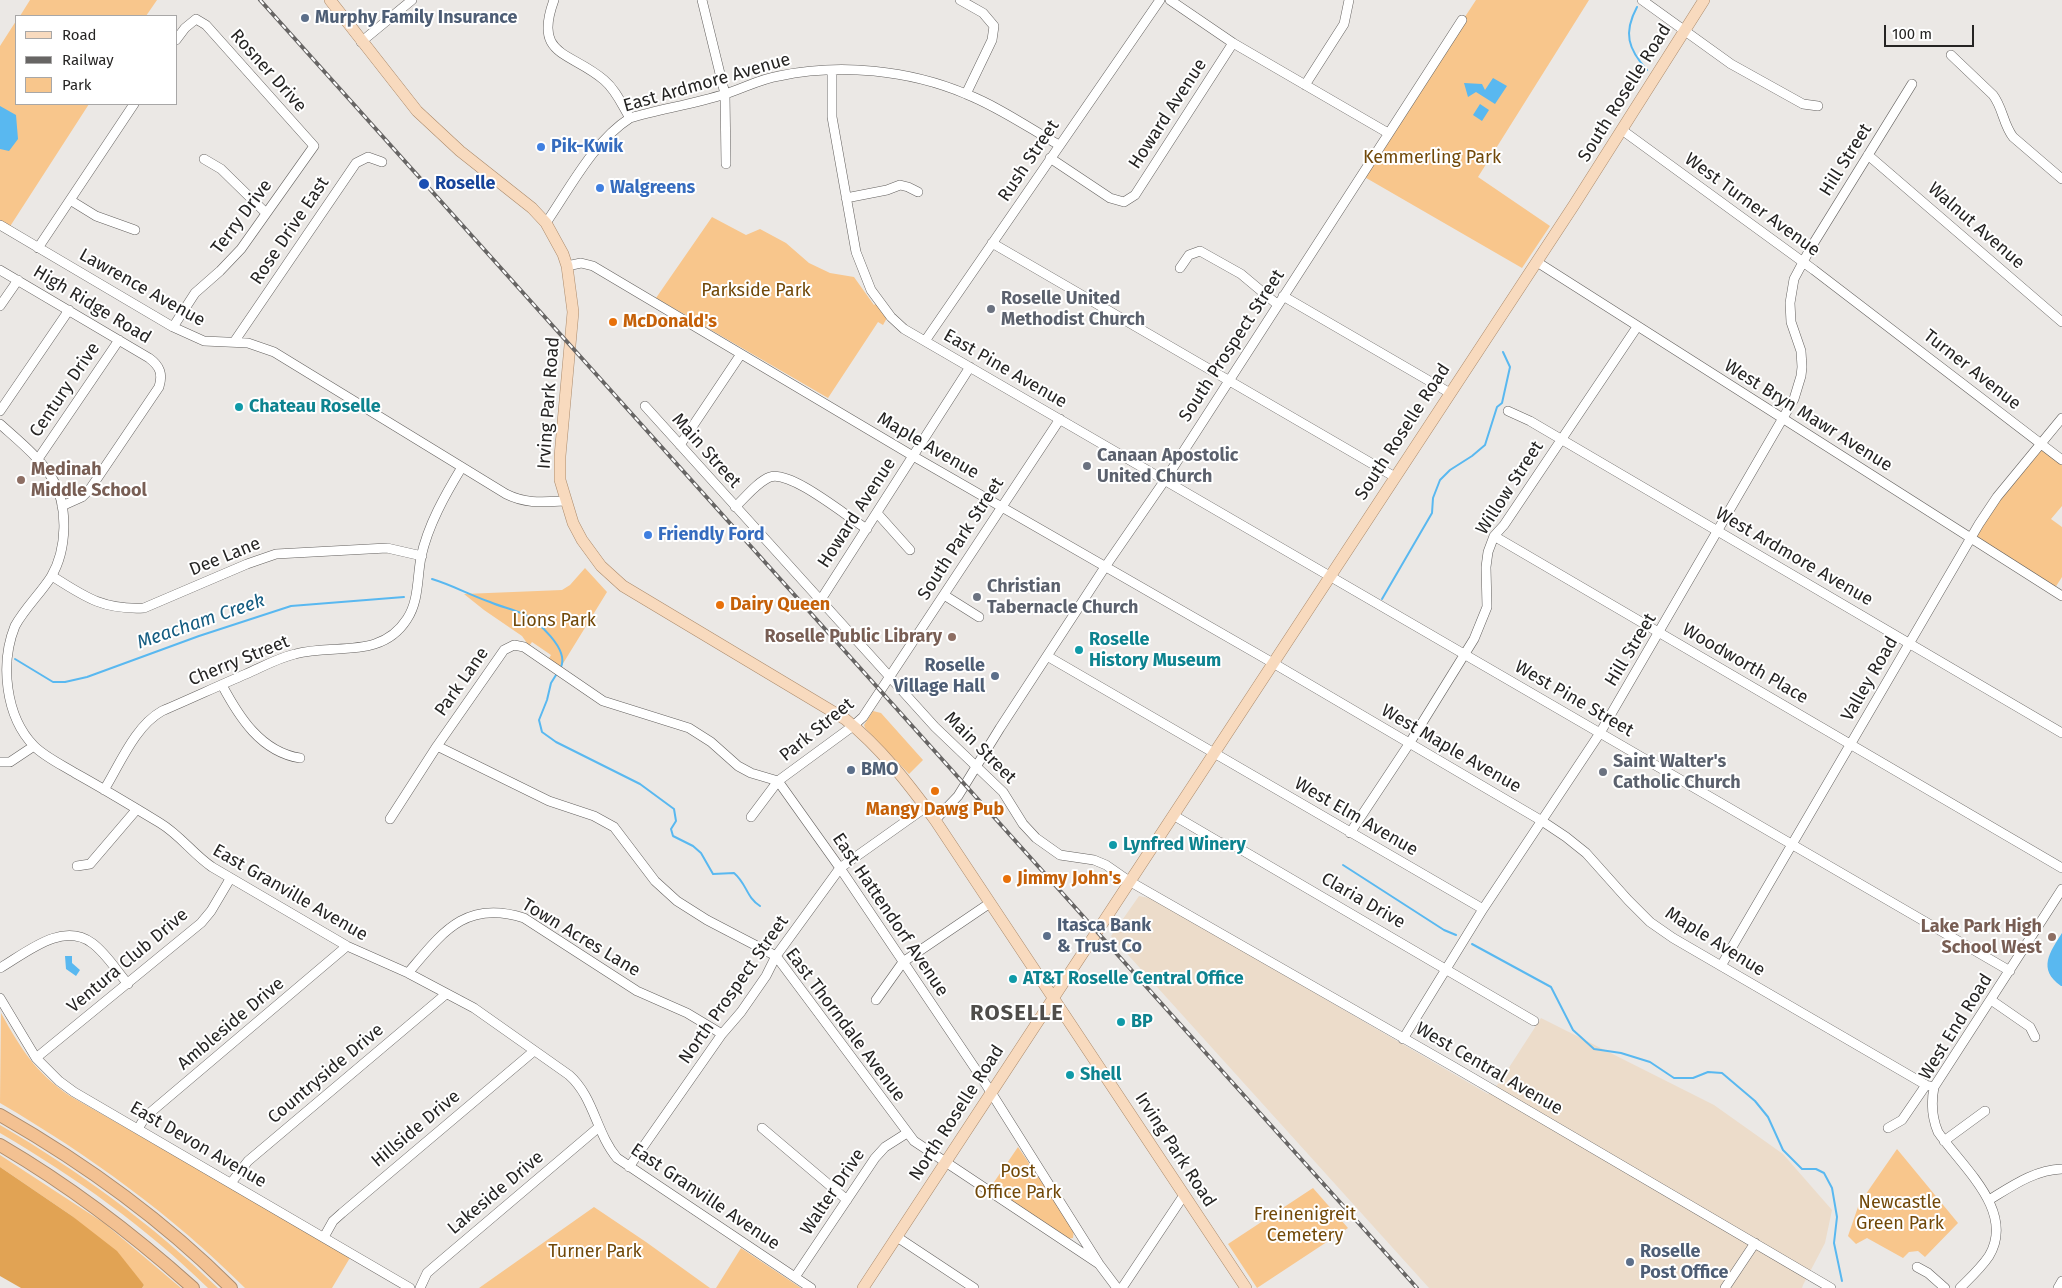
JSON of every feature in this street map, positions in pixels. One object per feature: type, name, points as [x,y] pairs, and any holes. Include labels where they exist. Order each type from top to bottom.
[{"type":"highway","points":[[0,1114],[106,1182],[173,1234],[231,1288]]},
{"type":"highway","points":[[0,1145],[54,1179],[110,1218],[193,1288]]},
{"type":"main road","name":"Irving Park Road","points":[[330,0],[405,97],[436,130],[524,200],[546,223],[567,266],[573,312],[560,456],[560,480],[573,523],[584,544],[605,570],[623,586],[853,726],[890,761],[935,820],[1246,1288]]},
{"type":"main road","name":"South Roselle Road","points":[[1129,881],[1450,392],[1541,265],[1622,130],[1704,0]]},
{"type":"main road","name":"North Roselle Road","points":[[863,1288],[1129,881]]},
{"type":"street","points":[[361,42],[412,0]]},
{"type":"street","points":[[554,0],[547,22],[548,35],[553,45],[562,54],[606,81],[617,95],[630,118]]},
{"type":"street","points":[[702,0],[725,94],[726,164]]},
{"type":"street","points":[[960,0],[988,17],[994,26],[992,40],[966,94]]},
{"type":"street","name":"Rush Street","points":[[925,341],[1160,0]]},
{"type":"street","points":[[1170,0],[1233,43],[1388,133]]},
{"type":"street","points":[[1305,84],[1344,24],[1348,0]]},
{"type":"street","points":[[1642,0],[1730,64],[1803,104],[1818,106]]},
{"type":"street","name":"Rosner Drive","points":[[178,37],[185,28],[196,19],[206,25],[314,146]]},
{"type":"street","name":"South Prospect Street","points":[[935,820],[963,788],[1105,567],[1165,480],[1462,20]]},
{"type":"street","name":"Howard Avenue","points":[[1050,158],[1110,198],[1124,202],[1135,194],[1233,43]]},
{"type":"street","points":[[1951,55],[1996,98],[2007,129],[2013,137],[2062,179]]},
{"type":"street","name":"East Ardmore Avenue","points":[[546,223],[603,140],[617,126],[630,118],[725,94],[780,75],[832,70],[870,71],[898,74],[931,82],[966,94],[994,107],[1059,146]]},
{"type":"street","name":"East Pine Avenue","points":[[832,70],[832,117],[856,252],[871,290],[899,324],[925,341],[1330,575]]},
{"type":"street","name":"Hill Street","points":[[1403,1038],[1483,909],[1600,733],[1660,633],[1798,392],[1802,376],[1801,351],[1791,322],[1790,303],[1794,279],[1912,84]]},
{"type":"street","points":[[38,248],[133,105]]},
{"type":"street","name":"West Turner Avenue","points":[[1622,130],[1789,252],[1805,258],[1863,307]]},
{"type":"street","name":"Terry Drive","points":[[173,328],[190,299],[232,260],[314,146]]},
{"type":"street","name":"Walnut Avenue","points":[[1868,155],[2062,322]]},
{"type":"street","name":"Rose Drive East","points":[[234,342],[356,163],[368,157],[382,162]]},
{"type":"street","points":[[204,159],[221,169],[266,214]]},
{"type":"street","points":[[846,198],[903,185],[918,192]]},
{"type":"street","points":[[70,200],[96,216],[135,230]]},
{"type":"street","name":"Lawrence Avenue","points":[[0,225],[173,328],[204,341],[234,342],[262,347],[274,352],[516,499],[533,503],[565,501]]},
{"type":"street","points":[[992,243],[1394,477]]},
{"type":"street","points":[[1180,268],[1188,255],[1200,252],[1209,255],[1241,274],[1278,305]]},
{"type":"street","name":"Maple Avenue","points":[[567,266],[580,263],[593,266],[1002,508],[1273,663]]},
{"type":"street","name":"West Bryn Mawr Avenue","points":[[1541,265],[2062,596]]},
{"type":"street","name":"High Ridge Road","points":[[0,270],[154,362],[161,374],[159,387],[90,489],[82,497],[62,506]]},
{"type":"street","points":[[0,306],[18,280]]},
{"type":"street","points":[[1284,296],[1450,392]]},
{"type":"street","name":"Turner Avenue","points":[[1863,307],[2062,460]]},
{"type":"street","points":[[0,411],[69,310]]},
{"type":"street","name":"Willow Street","points":[[1350,833],[1409,744],[1464,653],[1485,614],[1488,598],[1486,560],[1494,536],[1504,525],[1638,327]]},
{"type":"street","name":"Century Drive","points":[[38,459],[118,340]]},
{"type":"street","points":[[680,445],[741,354]]},
{"type":"street","name":"Howard Avenue","points":[[820,601],[970,367]]},
{"type":"street","name":"Main Street","points":[[644,406],[935,727],[1003,792],[1023,824],[1048,848],[1060,855],[1094,860],[1106,865],[1129,881]]},
{"type":"street","name":"West Ardmore Avenue","points":[[1508,411],[1562,440],[2062,733]]},
{"type":"street","name":"Valley Road","points":[[1721,966],[1852,745],[1971,538],[1997,497],[2062,418]]},
{"type":"street","name":"South Park Street","points":[[890,678],[1060,419]]},
{"type":"street","name":"East Granville Avenue","points":[[0,424],[38,459],[53,480],[62,506],[63,537],[60,555],[52,576],[25,609],[14,627],[6,655],[5,683],[10,704],[19,724],[34,746],[171,830],[199,858],[230,879],[347,946],[408,973],[474,1008],[576,1081],[586,1097],[612,1152],[629,1167],[811,1288]]},
{"type":"street","name":"Cherry Street","points":[[104,790],[147,720],[162,711],[296,653],[362,648],[389,637],[406,620],[414,605],[422,556],[434,518],[462,467]]},
{"type":"street","points":[[735,507],[766,479],[781,477],[836,507],[847,518],[867,528]]},
{"type":"street","points":[[877,512],[910,550]]},
{"type":"street","name":"Woodworth Place","points":[[1494,536],[2062,868]]},
{"type":"street","name":"Dee Lane","points":[[52,576],[100,604],[127,609],[144,608],[276,554],[387,548],[422,556]]},
{"type":"street","name":"West Pine Street","points":[[1330,575],[2010,971]]},
{"type":"street","points":[[944,595],[979,617]]},
{"type":"street","name":"Park Lane","points":[[390,819],[437,746],[504,650],[514,645],[524,647],[603,700],[689,728],[711,742],[738,766],[751,773],[778,781]]},
{"type":"street","name":"West Elm Avenue","points":[[1047,656],[1483,909]]},
{"type":"street","name":"West Maple Avenue","points":[[1273,663],[1542,821],[1579,848],[1605,874]]},
{"type":"street","name":"Park Street","points":[[751,817],[778,781],[863,717],[890,678]]},
{"type":"street","points":[[222,685],[241,717],[259,738],[280,753],[300,758]]},
{"type":"street","points":[[0,762],[10,762],[34,746]]},
{"type":"street","name":"East Thorndale Avenue","points":[[437,746],[549,801],[607,822],[620,833],[655,881],[677,901],[707,920],[776,956],[914,1141],[1099,1264]]},
{"type":"street","name":"East Hattendorf Avenue","points":[[778,781],[840,868],[991,1093],[1099,1264]]},
{"type":"street","name":"North Prospect Street","points":[[629,1167],[722,1034],[741,1012],[766,976],[776,956],[840,868],[926,807]]},
{"type":"street","points":[[77,866],[90,864],[137,809]]},
{"type":"street","name":"Claria Drive","points":[[1173,815],[1219,842],[1234,846],[1534,1020]]},
{"type":"street","name":"Maple Avenue","points":[[1605,874],[1650,922],[1673,938],[1819,1024],[1930,1086]]},
{"type":"street","name":"Ventura Club Drive","points":[[36,1058],[201,922],[230,879]]},
{"type":"street","name":"West Central Avenue","points":[[1129,881],[1403,1038],[1831,1288]]},
{"type":"street","name":"West End Road","points":[[1960,1288],[1983,1263],[1994,1244],[1996,1223],[1989,1200],[1944,1141],[1934,1120],[1930,1086],[1954,1055],[1991,1000],[2027,940],[2062,889]]},
{"type":"street","points":[[876,1000],[903,962],[990,903]]},
{"type":"street","name":"Town Acres Lane","points":[[408,973],[439,936],[460,920],[476,913],[508,913],[524,918],[637,991],[687,1012],[722,1034]]},
{"type":"street","points":[[0,968],[49,940],[59,936],[71,935],[92,943],[128,984]]},
{"type":"street","name":"Ambleside Drive","points":[[138,1128],[145,1117],[347,946]]},
{"type":"street","name":"Countryside Drive","points":[[231,1183],[248,1161],[446,994]]},
{"type":"street","name":"East Devon Avenue","points":[[0,998],[36,1058],[59,1081],[74,1092],[410,1288]]},
{"type":"street","points":[[1991,1000],[2030,1027],[2035,1038]]},
{"type":"street","name":"Hillside Drive","points":[[324,1237],[333,1221],[342,1213],[534,1051]]},
{"type":"street","points":[[1888,1128],[1902,1120],[1930,1086]]},
{"type":"street","points":[[1944,1141],[1986,1111]]},
{"type":"street","name":"Lakeside Drive","points":[[420,1288],[427,1273],[599,1127]]},
{"type":"street","points":[[762,1128],[847,1200]]},
{"type":"street","name":"Walter Drive","points":[[795,1277],[879,1153],[907,1133]]},
{"type":"street","points":[[1989,1200],[2026,1178],[2044,1171],[2062,1169]]},
{"type":"street","points":[[1122,1288],[1184,1195]]},
{"type":"street","points":[[896,1237],[974,1288]]},
{"type":"street","points":[[1725,1288],[1755,1243]]},
{"type":"street","points":[[1099,1264],[1117,1288]]},
{"type":"street","points":[[1916,1267],[1928,1273],[1945,1288]]},
{"type":"street","points":[[2058,1288],[2062,1281]]},
{"type":"shaded area","points":[[1139,896],[1154,899],[1488,1094],[1499,1083],[1541,1018],[1714,1105],[1783,1154],[1832,1210],[1825,1243],[1802,1288],[1429,1288],[1111,936]]},
{"type":"shaded area","points":[[0,1167],[72,1216],[117,1251],[144,1285],[142,1288],[21,1288],[0,1276]]},
{"type":"green space","points":[[30,0],[157,0],[147,15],[21,15]]},
{"type":"green space","name":"Kemmerling Park","points":[[1476,0],[1589,0],[1478,177],[1550,226],[1522,268],[1361,175]]},
{"type":"green space","points":[[15,23],[15,105],[88,105],[9,228],[0,222],[0,46]]},
{"type":"green space","name":"Parkside Park","points":[[712,217],[746,235],[760,229],[786,243],[809,263],[830,273],[854,277],[874,305],[876,304],[888,316],[883,325],[878,322],[828,398],[656,298]]},
{"type":"green space","points":[[2041,444],[2062,460],[2062,506],[2051,519],[2062,527],[2062,577],[2053,591],[1971,538]]},
{"type":"green space","name":"Lions Park","points":[[585,568],[607,592],[559,670],[547,662],[551,655],[532,642],[529,646],[522,636],[464,594],[562,590],[570,585]]},
{"type":"green space","points":[[873,711],[881,713],[923,760],[909,774],[865,728],[864,725]]},
{"type":"green space","points":[[1,1013],[15,1038],[38,1069],[70,1096],[351,1256],[332,1288],[245,1288],[159,1211],[97,1165],[0,1103]]},
{"type":"green space","points":[[0,1125],[58,1161],[141,1220],[218,1288],[208,1288],[160,1244],[109,1204],[55,1167],[0,1133]]},
{"type":"green space","name":"Post Office Park","points":[[1018,1147],[1074,1229],[1073,1238],[1067,1239],[990,1188]]},
{"type":"green space","name":"Newcastle Green Park","points":[[1897,1149],[1958,1223],[1925,1257],[1918,1251],[1909,1252],[1903,1258],[1867,1238],[1856,1244],[1848,1236],[1859,1204]]},
{"type":"green space","points":[[0,1155],[104,1223],[181,1288],[142,1288],[144,1285],[72,1216],[0,1167]]},
{"type":"green space","name":"Freinenigreit Cemetery","points":[[1313,1188],[1348,1228],[1257,1288],[1228,1244]]},
{"type":"green space","name":"Turner Park","points":[[594,1207],[646,1242],[710,1288],[479,1288]]},
{"type":"green space","points":[[741,1248],[801,1288],[716,1288]]},
{"type":"water","points":[[1493,78],[1507,86],[1495,104],[1476,92],[1468,97],[1464,83],[1482,84],[1485,90]]},
{"type":"water","points":[[1480,104],[1489,110],[1482,121],[1473,115]]},
{"type":"water","points":[[0,106],[16,115],[18,139],[9,151],[0,149]]},
{"type":"water","points":[[2062,933],[2061,986],[2049,973],[2048,960],[2053,947]]},
{"type":"water","points":[[65,956],[72,956],[72,963],[80,970],[76,976],[66,969]]},
{"type":"waterway","points":[[1637,7],[1630,25],[1630,40],[1635,55],[1647,70]]},
{"type":"waterway","points":[[1382,599],[1432,513],[1433,498],[1440,480],[1450,470],[1485,445],[1497,407],[1502,403],[1510,367],[1503,352]]},
{"type":"waterway","name":"Meacham Creek","points":[[432,579],[519,612],[529,618],[551,636],[561,652],[561,667]]},
{"type":"waterway","name":"Meacham Creek","points":[[15,659],[53,682],[65,682],[87,677],[199,636],[291,606],[404,597]]},
{"type":"waterway","name":"Meacham Creek","points":[[556,675],[551,683],[539,720],[542,732],[556,742],[640,784],[674,809],[676,821],[671,829],[673,836],[693,846],[701,853],[713,874],[734,873],[752,899],[760,906]]},
{"type":"waterway","points":[[1343,865],[1444,930],[1456,935]]},
{"type":"waterway","points":[[1472,944],[1551,987],[1573,1030],[1594,1049],[1621,1053],[1650,1062],[1674,1078],[1693,1078],[1708,1072],[1722,1073],[1755,1101],[1768,1117],[1783,1150],[1802,1169],[1816,1169],[1824,1173],[1832,1188],[1837,1217],[1834,1243],[1842,1281]]},
{"type":"railway","points":[[260,0],[1417,1288]]},
{"type":"place","name":"Murphy Family Insurance","points":[[305,18]]},
{"type":"place","name":"Pik-Kwik","points":[[541,147]]},
{"type":"place","name":"Roselle","points":[[424,184]]},
{"type":"place","name":"Walgreens","points":[[600,188]]},
{"type":"place","name":"Roselle United Methodist Church","points":[[991,309]]},
{"type":"place","name":"McDonald's","points":[[613,322]]},
{"type":"place","name":"Chateau Roselle","points":[[239,407]]},
{"type":"place","name":"Canaan Apostolic United Church","points":[[1087,466]]},
{"type":"place","name":"Medinah Middle School","points":[[21,480]]},
{"type":"place","name":"Friendly Ford","points":[[648,535]]},
{"type":"place","name":"Christian Tabernacle Church","points":[[977,597]]},
{"type":"place","name":"Dairy Queen","points":[[720,605]]},
{"type":"place","name":"Roselle Public Library","points":[[952,637]]},
{"type":"place","name":"Roselle History Museum","points":[[1079,650]]},
{"type":"place","name":"Roselle Village Hall","points":[[995,676]]},
{"type":"place","name":"BMO","points":[[851,770]]},
{"type":"place","name":"Saint Walter's Catholic Church","points":[[1603,772]]},
{"type":"place","name":"Mangy Dawg Pub","points":[[935,791]]},
{"type":"place","name":"Lynfred Winery","points":[[1113,845]]},
{"type":"place","name":"Jimmy John's","points":[[1007,879]]},
{"type":"place","name":"Itasca Bank & Trust Co","points":[[1047,936]]},
{"type":"place","name":"Lake Park High School West","points":[[2052,937]]},
{"type":"place","name":"AT&T Roselle Central Office","points":[[1013,979]]},
{"type":"place","name":"BP","points":[[1121,1022]]},
{"type":"place","name":"Shell","points":[[1070,1075]]},
{"type":"place","name":"Roselle Post Office","points":[[1630,1262]]},
{"type":"district","name":"ROSELLE","points":[[1017,1014]]}]
